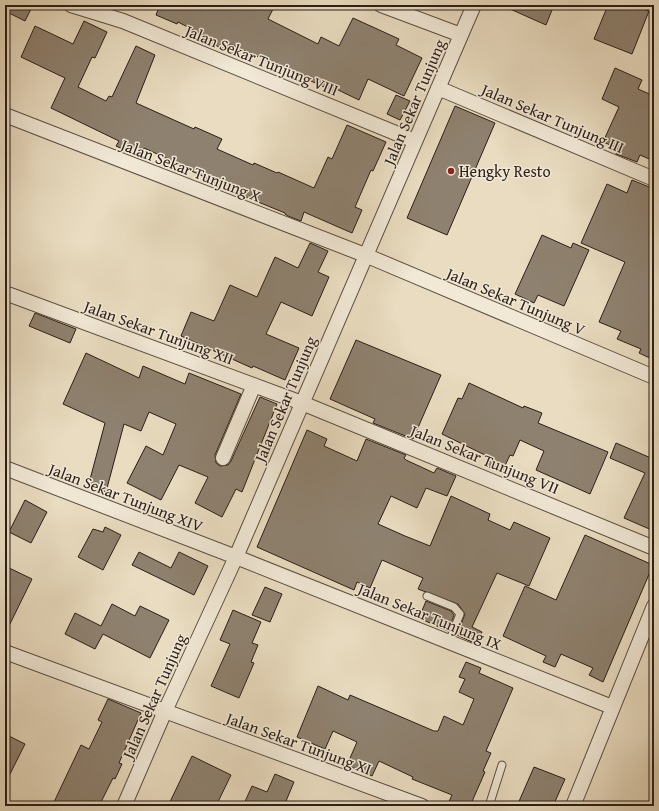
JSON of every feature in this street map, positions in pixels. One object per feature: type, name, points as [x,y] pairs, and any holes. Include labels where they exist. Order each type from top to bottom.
[{"type":"street","name":"Jalan Sekar Tunjung VIII","points":[[72,5],[123,21],[415,141]]},
{"type":"street","points":[[381,5],[461,35]]},
{"type":"street","name":"Jalan Sekar Tunjung","points":[[124,806],[165,711],[236,557],[474,5]]},
{"type":"street","name":"Jalan Sekar Tunjung III","points":[[438,88],[654,180]]},
{"type":"street","name":"Jalan Sekar Tunjung X","points":[[5,115],[365,256]]},
{"type":"street","name":"Jalan Sekar Tunjung V","points":[[365,256],[654,377]]},
{"type":"street","name":"Jalan Sekar Tunjung XII","points":[[5,293],[302,403]]},
{"type":"street","points":[[222,458],[254,385]]},
{"type":"street","name":"Jalan Sekar Tunjung VII","points":[[302,403],[654,548]]},
{"type":"street","name":"Jalan Sekar Tunjung XIV","points":[[5,468],[236,557]]},
{"type":"street","name":"Jalan Sekar Tunjung IX","points":[[236,557],[612,707]]},
{"type":"street","points":[[573,806],[654,606]]},
{"type":"street","name":"Jalan Sekar Tunjung XI","points":[[5,652],[422,806]]},
{"type":"lane","points":[[427,596],[454,607],[460,614],[449,642]]},
{"type":"lane","points":[[489,806],[502,766]]},
{"type":"building","points":[[5,5],[33,5],[25,21],[5,11]]},
{"type":"building","points":[[160,5],[275,5],[268,19],[318,44],[321,37],[339,46],[353,18],[399,39],[396,45],[422,58],[404,96],[368,79],[359,100],[336,89],[335,92],[230,44],[227,51],[205,40],[207,37],[178,22],[177,24],[156,15]]},
{"type":"building","points":[[501,5],[554,5],[546,25]]},
{"type":"building","points":[[608,5],[633,5],[649,11],[632,54],[594,39]]},
{"type":"building","points":[[84,21],[107,32],[95,58],[92,57],[78,87],[106,101],[109,96],[112,97],[136,46],[155,55],[136,103],[194,129],[195,127],[222,139],[217,149],[253,165],[254,163],[277,173],[278,172],[314,188],[328,157],[332,159],[347,125],[386,142],[373,171],[371,170],[355,207],[362,210],[352,233],[304,212],[301,221],[288,216],[285,213],[241,195],[243,192],[221,182],[219,186],[206,180],[207,178],[144,148],[141,157],[116,146],[119,141],[51,108],[65,78],[21,57],[35,26],[73,44]]},
{"type":"building","points":[[615,68],[642,80],[638,89],[654,96],[654,161],[640,155],[637,162],[616,154],[618,148],[603,142],[619,107],[602,99]]},
{"type":"building","points":[[396,95],[410,101],[400,120],[387,114]]},
{"type":"building","name":"Hengky Resto","points":[[455,106],[495,123],[447,235],[407,218]]},
{"type":"building","points":[[632,180],[654,189],[654,360],[639,353],[641,349],[617,339],[621,331],[599,322],[625,262],[581,243],[607,184],[627,193]]},
{"type":"building","points":[[542,235],[571,248],[573,243],[589,250],[564,306],[538,295],[534,303],[515,294]]},
{"type":"building","points":[[310,243],[328,251],[318,272],[329,277],[312,316],[281,302],[266,334],[299,348],[285,380],[253,366],[252,368],[181,336],[191,312],[214,321],[230,285],[257,297],[275,257],[298,268]]},
{"type":"building","points":[[35,313],[76,329],[70,343],[29,326]]},
{"type":"building","points":[[356,340],[441,375],[413,439],[373,423],[375,419],[330,399]]},
{"type":"building","points":[[86,353],[139,378],[143,366],[185,384],[189,373],[241,394],[215,455],[216,463],[220,466],[228,465],[231,461],[260,397],[277,404],[242,492],[236,489],[222,517],[195,503],[208,477],[179,465],[161,500],[127,483],[146,446],[163,455],[176,424],[149,412],[141,431],[124,424],[106,492],[88,487],[105,423],[63,404]]},
{"type":"building","points":[[469,383],[523,408],[524,406],[542,413],[538,423],[608,452],[590,494],[536,470],[544,451],[520,440],[513,456],[510,455],[502,472],[487,466],[491,458],[442,434],[458,398],[462,399]]},
{"type":"building","points":[[307,430],[327,439],[324,446],[357,461],[366,439],[406,455],[404,458],[406,460],[434,473],[437,468],[456,476],[447,496],[426,488],[417,508],[391,496],[378,524],[405,536],[430,546],[451,496],[490,514],[488,520],[510,530],[514,522],[550,538],[529,586],[497,573],[472,627],[482,632],[476,644],[457,635],[465,614],[458,604],[418,589],[423,578],[382,560],[370,588],[357,582],[354,590],[257,547]]},
{"type":"building","points":[[616,443],[651,458],[654,452],[654,531],[624,518],[645,473],[610,458]]},
{"type":"building","points":[[25,500],[47,512],[31,543],[9,532]]},
{"type":"building","points":[[105,527],[121,535],[103,570],[78,557],[93,529],[103,532]]},
{"type":"building","points":[[585,535],[653,565],[603,682],[589,675],[593,668],[561,654],[555,667],[543,662],[546,656],[503,636],[525,586],[556,600]]},
{"type":"building","points":[[139,552],[171,568],[179,552],[208,566],[194,595],[132,565]]},
{"type":"building","points":[[5,566],[32,579],[5,634]]},
{"type":"building","points":[[265,587],[282,594],[270,622],[252,615]]},
{"type":"building","points":[[426,601],[451,611],[454,615],[448,631],[419,618]]},
{"type":"building","points":[[112,604],[135,616],[140,606],[169,620],[150,658],[103,634],[95,649],[65,634],[75,613],[101,626]]},
{"type":"building","points":[[233,610],[261,622],[252,643],[258,645],[251,662],[254,663],[239,698],[211,686],[230,644],[220,640]]},
{"type":"building","points":[[466,662],[481,668],[479,673],[513,688],[486,751],[491,753],[483,771],[485,772],[470,806],[447,806],[452,795],[412,779],[413,777],[379,761],[372,776],[347,765],[357,742],[333,731],[325,749],[297,737],[318,686],[348,700],[350,695],[434,731],[438,731],[444,716],[463,725],[474,699],[459,692],[465,679],[459,677]]},
{"type":"building","points":[[108,699],[141,713],[119,763],[122,764],[115,779],[113,778],[99,806],[64,806],[54,802],[81,745],[89,749],[102,722],[98,720]]},
{"type":"building","points":[[5,734],[25,744],[5,784]]},
{"type":"building","points":[[192,756],[231,775],[216,806],[168,806]]},
{"type":"building","points":[[534,767],[565,779],[553,806],[517,806]]},
{"type":"building","points":[[275,774],[294,782],[286,801],[298,806],[243,806],[252,786],[267,792]]},
{"type":"place","name":"Hengky Resto","points":[[451,171]]}]
